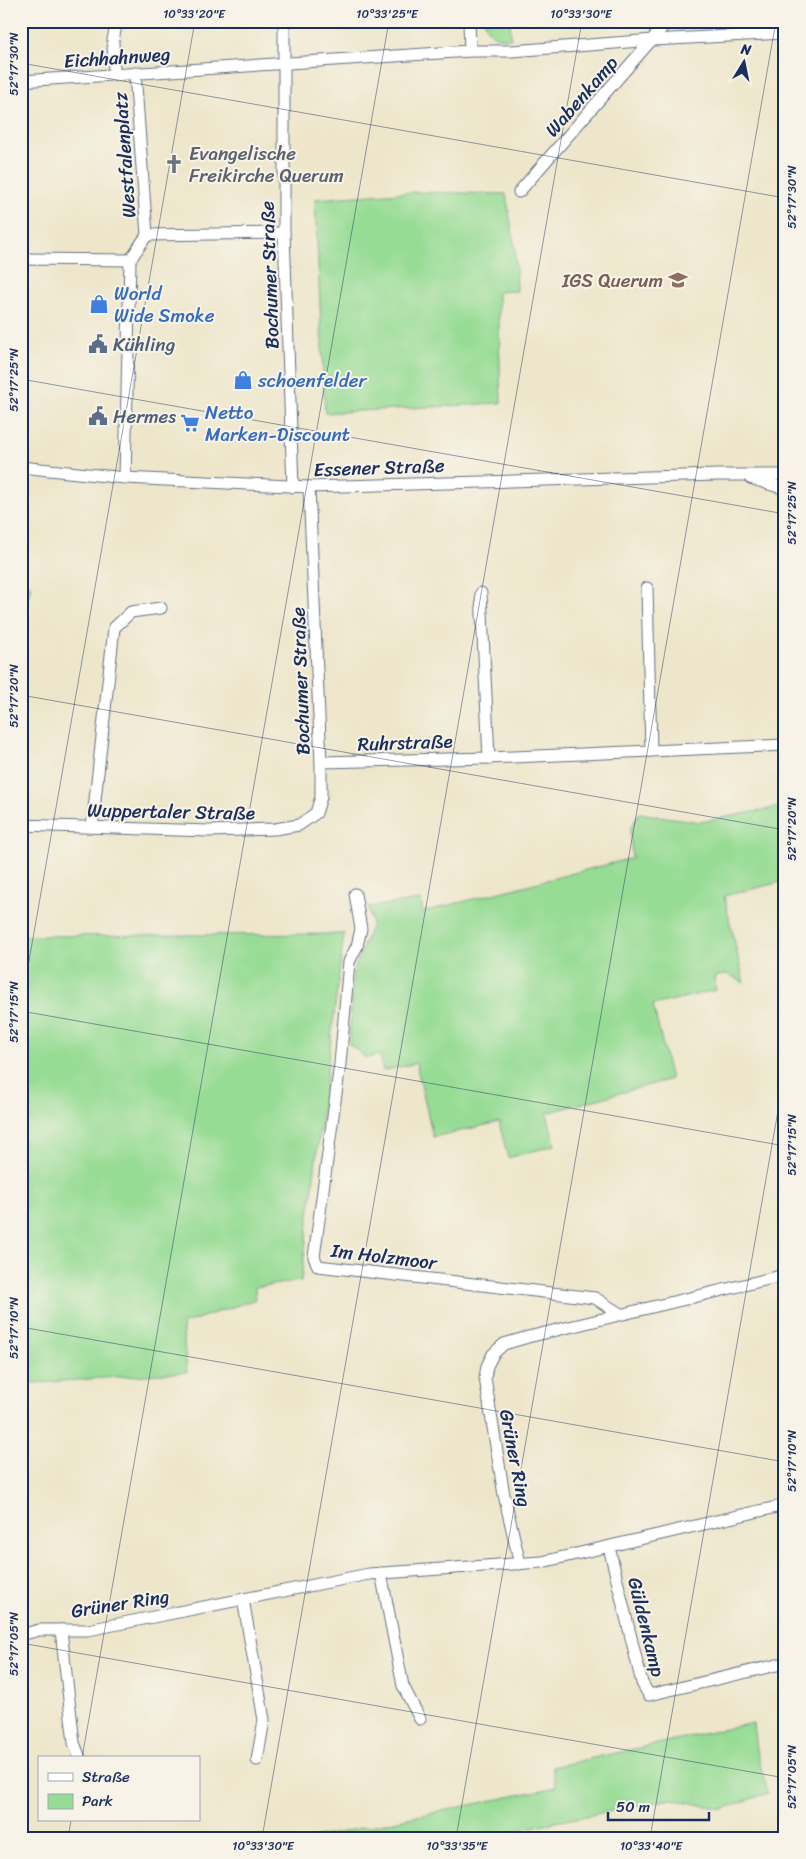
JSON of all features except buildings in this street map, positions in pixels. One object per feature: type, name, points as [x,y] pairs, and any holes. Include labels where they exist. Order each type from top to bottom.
[{"type":"street","points":[[114,75],[113,40],[117,21]]},
{"type":"street","name":"Bochumer Straße","points":[[284,21],[284,233],[293,487]]},
{"type":"street","points":[[469,21],[470,51]]},
{"type":"street","name":"Wabenkamp","points":[[518,192],[668,21]]},
{"type":"street","name":"Eichhahnweg","points":[[21,81],[785,32]]},
{"type":"street","name":"Westfalenplatz","points":[[130,260],[147,235],[135,73]]},
{"type":"street","name":"Westfalenplatz","points":[[147,235],[284,233]]},
{"type":"street","points":[[21,259],[130,260],[125,478]]},
{"type":"street","name":"Essener Straße","points":[[21,467],[125,478],[293,487],[785,475]]},
{"type":"street","name":"Essener Straße","points":[[738,475],[785,489]]},
{"type":"street","name":"Bochumer Straße","points":[[309,487],[321,762],[321,796],[316,813]]},
{"type":"street","points":[[647,588],[651,751]]},
{"type":"street","points":[[481,593],[489,758]]},
{"type":"street","points":[[92,827],[114,628],[131,612],[161,608]]},
{"type":"street","name":"Ruhrstraße","points":[[321,762],[489,758],[785,745]]},
{"type":"street","name":"Wuppertaler Straße","points":[[21,824],[210,831],[274,829],[299,825],[316,813]]},
{"type":"street","name":"Im Holzmoor","points":[[355,894],[361,929],[357,946],[349,962],[346,983],[340,1064],[314,1257],[318,1266],[595,1298],[620,1314]]},
{"type":"street","points":[[620,1314],[785,1275]]},
{"type":"street","name":"Grüner Ring","points":[[21,1635],[39,1630],[88,1630],[243,1599],[266,1592],[381,1573],[520,1564],[504,1494],[486,1394],[487,1366],[493,1354],[504,1344],[620,1314]]},
{"type":"street","points":[[520,1564],[542,1562],[785,1506]]},
{"type":"street","name":"Güldenkamp","points":[[609,1547],[642,1684],[649,1695],[785,1663]]},
{"type":"street","points":[[381,1573],[403,1686],[420,1720]]},
{"type":"street","points":[[243,1599],[264,1720],[257,1760]]},
{"type":"street","name":"Grüner Ring","points":[[60,1630],[74,1743],[79,1756]]},
{"type":"green space","points":[[484,21],[510,21],[511,39],[501,38],[491,33]]},
{"type":"green space","points":[[416,192],[506,194],[515,249],[517,291],[498,292],[501,403],[325,413],[315,199]]},
{"type":"green space","points":[[21,577],[31,586],[23,615],[21,614]]},
{"type":"green space","points":[[785,806],[785,881],[724,896],[744,983],[728,974],[714,977],[716,990],[653,1005],[671,1079],[547,1113],[555,1145],[508,1158],[499,1122],[433,1137],[416,1063],[383,1071],[380,1055],[366,1058],[349,1044],[353,973],[372,924],[368,907],[421,900],[423,912],[632,858],[630,830],[639,813],[700,822]]},
{"type":"green space","points":[[344,934],[301,1281],[255,1287],[256,1299],[182,1324],[187,1372],[21,1384],[21,936]]},
{"type":"green space","points":[[753,1723],[756,1750],[768,1793],[722,1809],[671,1799],[476,1838],[313,1838],[556,1787],[552,1767]]},
{"type":"place","name":"Evangelische Freikirche Querum","points":[[174,164]]},
{"type":"place","name":"IGS Querum","points":[[678,280]]},
{"type":"place","name":"World Wide Smoke","points":[[99,304]]},
{"type":"place","name":"Kühling","points":[[98,344]]},
{"type":"place","name":"schoenfelder","points":[[243,380]]},
{"type":"place","name":"Hermes","points":[[98,416]]},
{"type":"place","name":"Netto Marken-Discount","points":[[190,423]]}]
